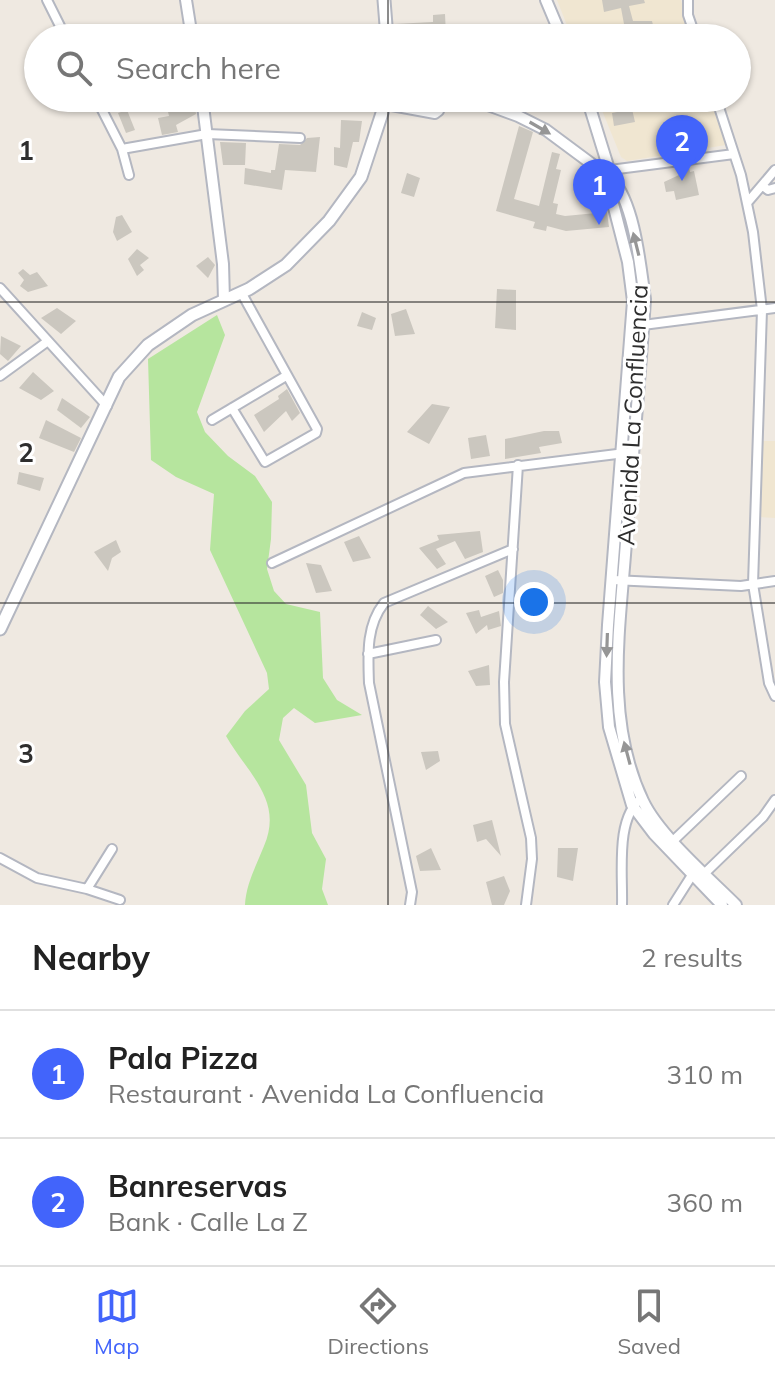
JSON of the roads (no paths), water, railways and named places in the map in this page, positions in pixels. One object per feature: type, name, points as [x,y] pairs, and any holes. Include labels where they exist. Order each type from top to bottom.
[{"type":"main road","points":[[384,0],[386,24]]},
{"type":"main road","points":[[0,629],[119,377],[148,345],[192,315],[241,292],[286,265],[329,221],[361,177],[383,112]]},
{"type":"street","points":[[47,0],[59,24]]},
{"type":"street","points":[[186,0],[190,24]]},
{"type":"street","points":[[546,0],[556,24]]},
{"type":"street","points":[[688,0],[691,24]]},
{"type":"street","points":[[103,112],[122,149],[129,175]]},
{"type":"street","points":[[204,112],[223,264],[224,300]]},
{"type":"street","points":[[507,112],[546,130],[611,174],[734,154]]},
{"type":"street","points":[[591,112],[611,174]]},
{"type":"street","points":[[720,112],[747,203],[762,310],[753,584],[763,655],[775,696]]},
{"type":"street","points":[[122,149],[207,134],[300,138]]},
{"type":"street","points":[[747,203],[775,170]]},
{"type":"street","name":"Avenida La Confluencia","points":[[611,174],[620,187],[639,259],[645,299],[618,581],[605,682],[609,727],[632,805],[654,834],[736,905]]},
{"type":"street","name":"Avenida La Confluencia","points":[[611,174],[610,192],[628,262],[633,301],[628,453]]},
{"type":"street","points":[[763,186],[768,190],[775,188]]},
{"type":"street","points":[[0,288],[107,406]]},
{"type":"street","points":[[232,408],[262,459],[269,461],[316,433],[317,429],[241,292]]},
{"type":"street","points":[[643,325],[775,308]]},
{"type":"street","points":[[0,376],[48,341]]},
{"type":"street","points":[[212,420],[286,376]]},
{"type":"street","points":[[272,563],[464,473],[628,453]]},
{"type":"street","points":[[518,465],[504,682],[505,724],[531,838],[532,859],[526,905]]},
{"type":"street","points":[[410,905],[412,892],[369,683],[368,654],[373,617],[384,603],[513,549]]},
{"type":"street","points":[[618,581],[741,586],[775,581]]},
{"type":"street","name":"Avenida La Confluencia","points":[[618,581],[617,680],[620,724],[629,761],[642,798],[722,905]]},
{"type":"street","points":[[368,654],[436,640]]},
{"type":"street","points":[[674,840],[741,776]]},
{"type":"street","points":[[622,905],[623,835],[632,805],[642,798]]},
{"type":"street","points":[[673,905],[698,872],[763,817],[775,800]]},
{"type":"street","points":[[87,889],[112,849]]},
{"type":"street","points":[[0,858],[37,878],[120,900]]},
{"type":"place","name":"Banreservas","points":[[682,181]]},
{"type":"place","name":"Pala Pizza","points":[[599,225]]}]
